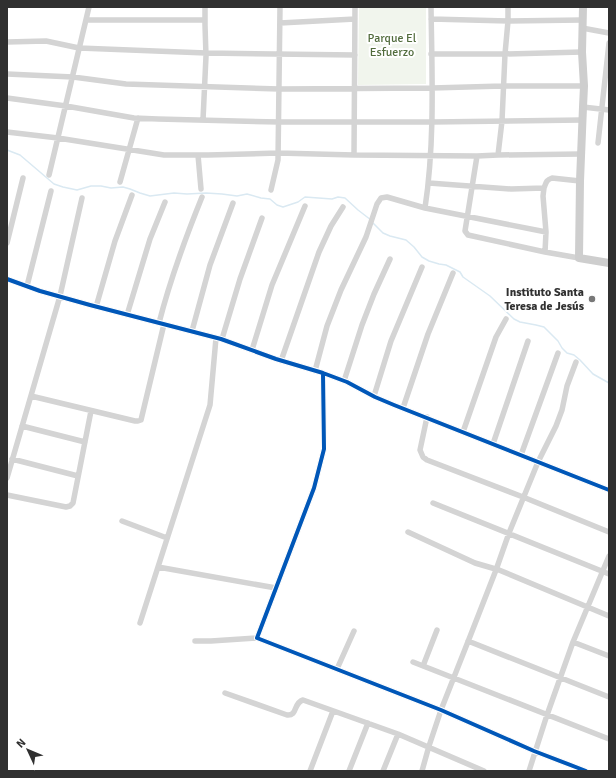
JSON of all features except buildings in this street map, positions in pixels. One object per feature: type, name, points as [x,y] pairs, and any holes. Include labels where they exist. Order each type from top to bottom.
[{"type":"street","points":[[49,175],[89,7]]},
{"type":"street","points":[[203,120],[206,54],[205,7]]},
{"type":"street","points":[[271,190],[278,160],[280,7]]},
{"type":"street","points":[[354,156],[355,7]]},
{"type":"street","points":[[424,208],[428,183],[432,122],[431,7]]},
{"type":"street","points":[[498,155],[502,121],[508,7]]},
{"type":"street","points":[[579,258],[582,120],[584,107],[582,52],[583,7]]},
{"type":"street","points":[[280,23],[355,19]]},
{"type":"street","points":[[431,19],[582,24],[609,33]]},
{"type":"street","points":[[86,20],[205,20]]},
{"type":"street","points":[[7,42],[46,41],[79,48],[206,54],[355,55]]},
{"type":"street","points":[[598,143],[609,43]]},
{"type":"street","points":[[431,54],[582,52]]},
{"type":"street","points":[[7,74],[72,77],[126,84],[279,89],[584,86]]},
{"type":"street","points":[[7,98],[138,118],[279,122],[582,120]]},
{"type":"street","points":[[584,107],[609,110]]},
{"type":"street","points":[[120,182],[138,118]]},
{"type":"street","points":[[7,132],[58,138],[164,155],[278,153],[354,156],[478,156],[581,154]]},
{"type":"street","points":[[198,155],[201,189]]},
{"type":"street","points":[[478,156],[465,231],[468,235],[545,252],[609,263]]},
{"type":"street","points":[[7,243],[23,178]]},
{"type":"street","points":[[545,252],[546,232],[543,196],[546,182],[548,179],[552,178],[580,181]]},
{"type":"street","points":[[428,183],[511,189],[544,188]]},
{"type":"street","points":[[28,286],[51,191]]},
{"type":"street","points":[[96,307],[115,241],[132,195]]},
{"type":"street","points":[[315,370],[327,326],[341,290],[366,237],[377,204],[382,198],[387,196],[424,208],[546,232]]},
{"type":"street","points":[[31,396],[135,421],[141,420],[167,291],[202,197]]},
{"type":"street","points":[[7,478],[60,296],[82,198]]},
{"type":"street","points":[[127,315],[150,239],[165,202]]},
{"type":"street","points":[[192,331],[210,265],[233,203]]},
{"type":"street","points":[[252,350],[272,285],[305,206]]},
{"type":"street","points":[[281,361],[319,252],[331,226],[344,207]]},
{"type":"street","points":[[140,622],[210,405],[219,338],[262,218]]},
{"type":"street","points":[[344,380],[362,325],[390,260]]},
{"type":"street","points":[[374,396],[391,341],[422,267]]},
{"type":"street","points":[[403,408],[428,334],[453,272]]},
{"type":"street","points":[[7,279],[96,307],[219,338],[281,361],[315,370],[344,380],[374,396],[609,490]]},
{"type":"street","points":[[463,432],[496,336],[506,319]]},
{"type":"street","points":[[493,444],[528,341]]},
{"type":"street","points":[[521,455],[558,353]]},
{"type":"street","points":[[422,771],[440,710],[538,462],[556,426],[562,410],[567,386],[576,362]]},
{"type":"street","points":[[257,638],[314,488],[324,449],[323,373]]},
{"type":"street","points":[[7,494],[66,507],[70,506],[73,503],[91,411]]},
{"type":"street","points":[[426,417],[420,450],[423,457],[427,460],[524,497],[609,532]]},
{"type":"street","points":[[22,426],[85,442]]},
{"type":"street","points":[[12,459],[78,476]]},
{"type":"street","points":[[433,502],[609,574]]},
{"type":"street","points":[[122,522],[167,538]]},
{"type":"street","points":[[408,532],[475,563],[496,570],[609,616]]},
{"type":"street","points":[[529,771],[573,642],[609,556]]},
{"type":"street","points":[[158,567],[276,588]]},
{"type":"street","points":[[423,666],[436,630]]},
{"type":"street","points":[[337,669],[354,631]]},
{"type":"street","points":[[195,641],[210,642],[257,638],[440,710],[535,752],[586,771]]},
{"type":"street","points":[[468,641],[609,697]]},
{"type":"street","points":[[573,642],[609,656]]},
{"type":"street","points":[[413,662],[609,739]]},
{"type":"street","points":[[225,693],[287,716],[293,714],[298,703],[303,700],[398,734],[484,771]]},
{"type":"street","points":[[310,771],[333,710]]},
{"type":"street","points":[[350,771],[368,723]]},
{"type":"street","points":[[383,771],[398,734]]},
{"type":"green space","name":"Parque El Esfuerzo","points":[[359,7],[426,7],[426,84],[358,85]]},
{"type":"waterway","points":[[7,150],[20,155],[54,184],[77,190],[91,186],[101,186],[111,188],[123,187],[150,196],[174,193],[206,193],[237,196],[247,194],[270,199],[277,205],[283,207],[298,202],[305,197],[332,199],[338,197],[345,198],[371,220]]},
{"type":"waterway","points":[[373,223],[383,233],[406,240],[422,257],[429,261],[446,265],[460,272],[463,277],[490,296],[514,319],[520,322],[544,327],[558,341],[567,353],[574,355],[593,374],[609,383]]},
{"type":"cycle path","points":[[7,279],[40,291],[221,339],[276,359],[323,373],[347,382],[394,405],[609,490]]},
{"type":"cycle path","points":[[323,373],[324,449],[314,488],[257,638],[441,710],[534,751],[586,771]]},
{"type":"place","name":"Instituto Santa Teresa de Jesús","points":[[592,299]]}]
